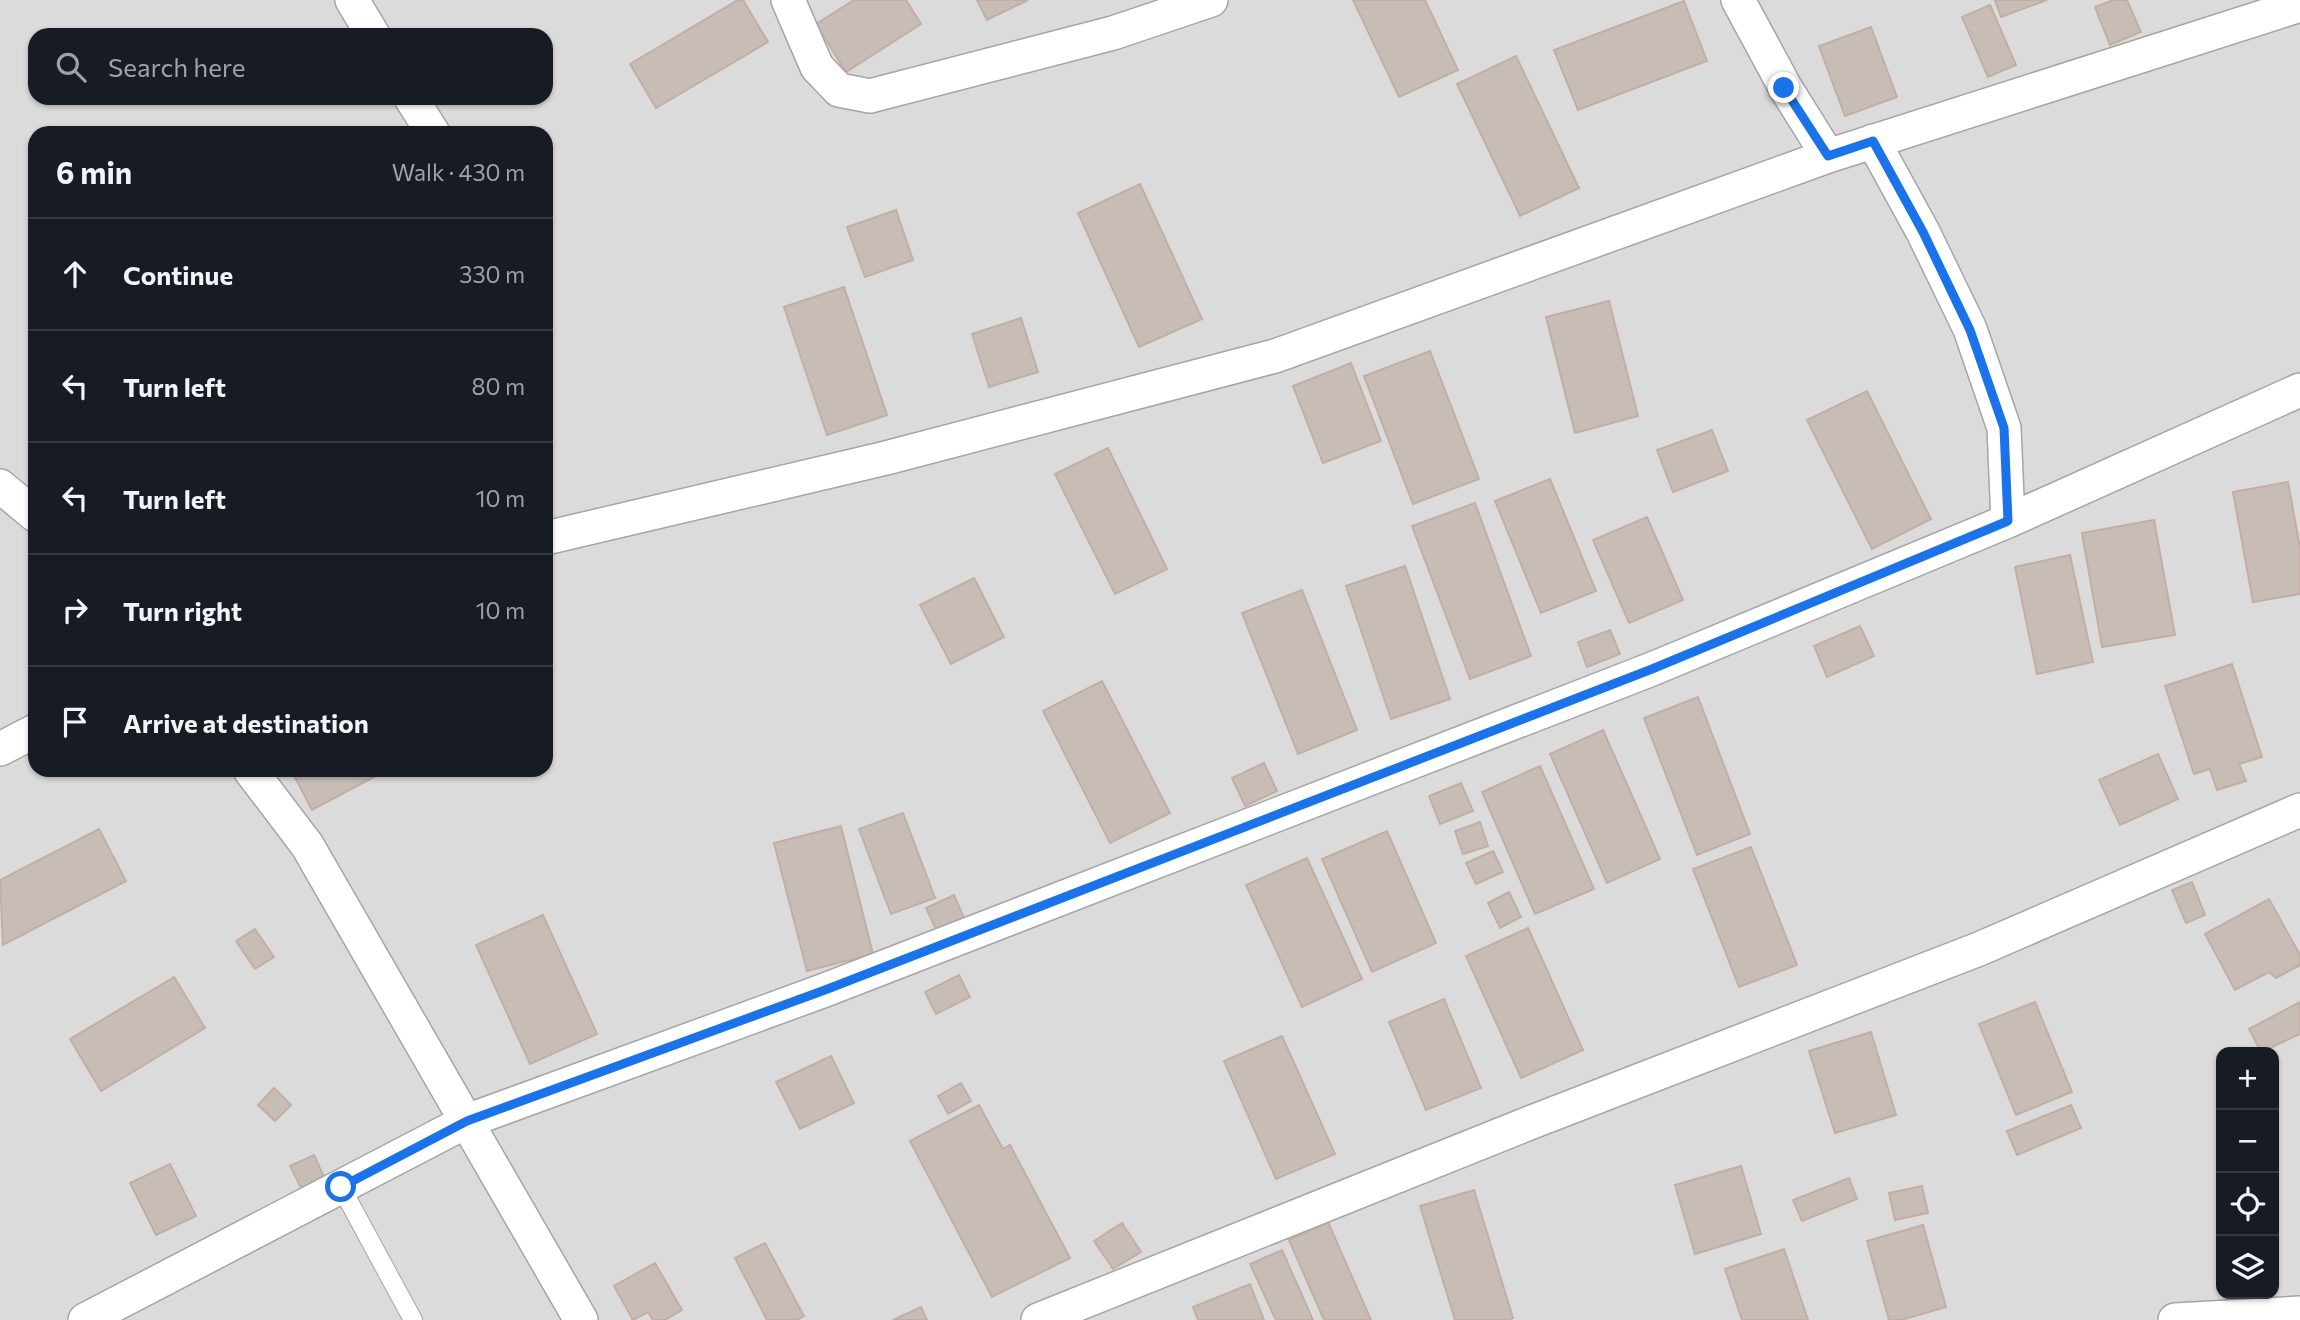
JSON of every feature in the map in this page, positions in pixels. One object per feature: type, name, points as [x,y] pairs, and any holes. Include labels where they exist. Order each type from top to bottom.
[{"type":"street","points":[[352,0],[369,28]]},
{"type":"street","points":[[788,0],[817,67],[839,90],[870,96],[1113,33],[1211,0]]},
{"type":"street","points":[[1738,0],[1784,88],[1828,156]]},
{"type":"street","points":[[553,536],[886,458],[1275,356],[1828,156],[2300,5]]},
{"type":"street","points":[[415,105],[429,126]]},
{"type":"street","points":[[1873,141],[1923,232],[1970,330],[2004,428],[2008,521]]},
{"type":"street","points":[[85,1320],[467,1121],[825,990],[1626,679],[2008,521],[2300,390]]},
{"type":"street","points":[[0,486],[28,509]]},
{"type":"street","points":[[0,749],[28,735]]},
{"type":"street","points":[[255,777],[306,845],[581,1320]]},
{"type":"street","points":[[1038,1320],[1532,1122],[1979,948],[2300,810]]},
{"type":"street","points":[[2175,1320],[2300,1313]]},
{"type":"lane","points":[[341,1187],[413,1320]]},
{"type":"shaded area","points":[[0,0],[2300,0],[2300,1320],[0,1320]]},
{"type":"building","points":[[738,0],[743,0],[768,42],[656,108],[630,64]]},
{"type":"building","points":[[854,0],[906,0],[921,24],[846,72],[816,24]]},
{"type":"building","points":[[977,0],[1028,0],[987,20]]},
{"type":"building","points":[[1353,0],[1425,0],[1458,70],[1399,97]]},
{"type":"building","points":[[1995,0],[2047,0],[2001,17]]},
{"type":"building","points":[[2113,0],[2127,0],[2141,32],[2110,45],[2095,7]]},
{"type":"building","points":[[1684,1],[1707,61],[1578,110],[1554,50]]},
{"type":"building","points":[[1990,5],[2016,65],[1988,77],[1962,17]]},
{"type":"building","points":[[1871,27],[1897,97],[1845,116],[1819,46]]},
{"type":"building","points":[[1516,56],[1579,188],[1520,216],[1457,84]]},
{"type":"building","points":[[1140,184],[1202,319],[1139,347],[1078,213]]},
{"type":"building","points":[[896,210],[913,260],[865,277],[847,227]]},
{"type":"building","points":[[844,287],[887,415],[827,435],[784,307]]},
{"type":"building","points":[[1609,301],[1638,416],[1575,433],[1546,317]]},
{"type":"building","points":[[1021,318],[1038,372],[989,387],[972,334]]},
{"type":"building","points":[[1430,351],[1479,479],[1413,504],[1364,376]]},
{"type":"building","points":[[1351,363],[1381,441],[1323,463],[1293,386]]},
{"type":"building","points":[[1867,391],[1931,519],[1872,549],[1807,420]]},
{"type":"building","points":[[1712,430],[1728,471],[1673,492],[1657,450]]},
{"type":"building","points":[[1108,448],[1167,569],[1115,594],[1055,474]]},
{"type":"building","points":[[1550,479],[1596,591],[1541,613],[1495,501]]},
{"type":"building","points":[[2288,482],[2300,548],[2300,594],[2253,602],[2233,492]]},
{"type":"building","points":[[1475,503],[1531,656],[1470,679],[1412,526]]},
{"type":"building","points":[[1647,517],[1683,600],[1629,623],[1593,540]]},
{"type":"building","points":[[2154,520],[2175,635],[2102,647],[2082,533]]},
{"type":"building","points":[[2070,555],[2093,662],[2037,674],[2015,567]]},
{"type":"building","points":[[1405,566],[1450,699],[1391,719],[1346,586]]},
{"type":"building","points":[[974,578],[1004,637],[951,664],[920,605]]},
{"type":"building","points":[[1302,590],[1357,730],[1298,754],[1242,613]]},
{"type":"building","points":[[1860,626],[1874,656],[1827,677],[1814,646]]},
{"type":"building","points":[[1610,630],[1620,654],[1587,667],[1578,642]]},
{"type":"building","points":[[2232,664],[2262,757],[2239,764],[2246,781],[2217,790],[2210,769],[2194,774],[2165,686]]},
{"type":"building","points":[[1102,681],[1170,813],[1110,843],[1043,711]]},
{"type":"building","points":[[1698,697],[1750,834],[1697,855],[1644,718]]},
{"type":"building","points":[[1603,730],[1660,859],[1607,883],[1550,754]]},
{"type":"building","points":[[2158,754],[2178,799],[2120,825],[2099,780]]},
{"type":"building","points":[[1264,763],[1277,791],[1245,806],[1232,778]]},
{"type":"building","points":[[1540,766],[1594,889],[1535,914],[1482,792]]},
{"type":"building","points":[[295,777],[374,777],[312,810]]},
{"type":"building","points":[[1461,783],[1473,811],[1440,824],[1429,796]]},
{"type":"building","points":[[903,813],[935,898],[891,914],[859,829]]},
{"type":"building","points":[[1480,822],[1488,846],[1463,854],[1455,831]]},
{"type":"building","points":[[841,826],[873,954],[807,971],[774,843]]},
{"type":"building","points":[[99,829],[126,881],[3,945],[0,880]]},
{"type":"building","points":[[1387,831],[1436,943],[1372,972],[1322,859]]},
{"type":"building","points":[[1751,847],[1797,965],[1739,987],[1693,869]]},
{"type":"building","points":[[1493,851],[1503,872],[1476,884],[1466,863]]},
{"type":"building","points":[[1307,858],[1362,979],[1302,1007],[1246,885]]},
{"type":"building","points":[[2192,882],[2205,915],[2186,923],[2172,890]]},
{"type":"building","points":[[1509,892],[1521,917],[1500,928],[1488,903]]},
{"type":"building","points":[[954,895],[968,927],[941,940],[926,908]]},
{"type":"building","points":[[2269,899],[2300,955],[2300,965],[2276,978],[2269,972],[2235,990],[2205,934]]},
{"type":"building","points":[[543,915],[597,1034],[530,1064],[476,945]]},
{"type":"building","points":[[1528,928],[1583,1050],[1521,1078],[1466,956]]},
{"type":"building","points":[[255,929],[274,957],[255,969],[236,941]]},
{"type":"building","points":[[959,975],[970,997],[936,1014],[925,992]]},
{"type":"building","points":[[174,977],[205,1028],[101,1091],[70,1039]]},
{"type":"building","points":[[1444,999],[1481,1088],[1426,1110],[1389,1022]]},
{"type":"building","points":[[2035,1002],[2072,1092],[2016,1115],[1979,1024]]},
{"type":"building","points":[[2300,1002],[2300,1034],[2272,1047],[2258,1047],[2249,1029]]},
{"type":"building","points":[[1871,1032],[1896,1115],[1835,1133],[1809,1051]]},
{"type":"building","points":[[1282,1036],[1335,1154],[1276,1179],[1224,1061]]},
{"type":"building","points":[[831,1056],[854,1103],[800,1129],[776,1082]]},
{"type":"building","points":[[961,1083],[971,1101],[948,1114],[938,1096]]},
{"type":"building","points":[[274,1088],[291,1105],[275,1121],[258,1105]]},
{"type":"building","points":[[979,1105],[1003,1149],[1010,1145],[1070,1258],[992,1297],[910,1141]]},
{"type":"building","points":[[2071,1105],[2081,1128],[2017,1155],[2007,1131]]},
{"type":"building","points":[[314,1155],[324,1177],[301,1188],[290,1166]]},
{"type":"building","points":[[170,1164],[196,1216],[156,1235],[130,1183]]},
{"type":"building","points":[[1741,1166],[1761,1234],[1695,1254],[1675,1185]]},
{"type":"building","points":[[1849,1178],[1857,1199],[1802,1221],[1793,1200]]},
{"type":"building","points":[[1922,1186],[1928,1213],[1895,1220],[1889,1193]]},
{"type":"building","points":[[1474,1190],[1513,1318],[1507,1320],[1455,1320],[1420,1206]]},
{"type":"building","points":[[1328,1222],[1371,1320],[1324,1320],[1289,1240]]},
{"type":"building","points":[[1122,1223],[1141,1252],[1113,1269],[1094,1241]]},
{"type":"building","points":[[1923,1225],[1946,1307],[1901,1320],[1889,1320],[1867,1241]]},
{"type":"building","points":[[765,1243],[804,1316],[797,1320],[767,1320],[735,1258]]},
{"type":"building","points":[[1784,1249],[1808,1320],[1742,1320],[1725,1269]]},
{"type":"building","points":[[1282,1250],[1313,1320],[1276,1320],[1250,1264]]},
{"type":"building","points":[[655,1263],[682,1310],[665,1320],[653,1320],[648,1312],[633,1320],[614,1286]]},
{"type":"building","points":[[1250,1284],[1264,1320],[1198,1320],[1193,1307]]},
{"type":"building","points":[[921,1307],[927,1320],[893,1320]]},
{"type":"route","points":[[341,1187],[467,1121],[825,990],[1652,669],[2008,521],[2004,428],[1970,330],[1923,232],[1873,141],[1828,156],[1784,88]]}]
